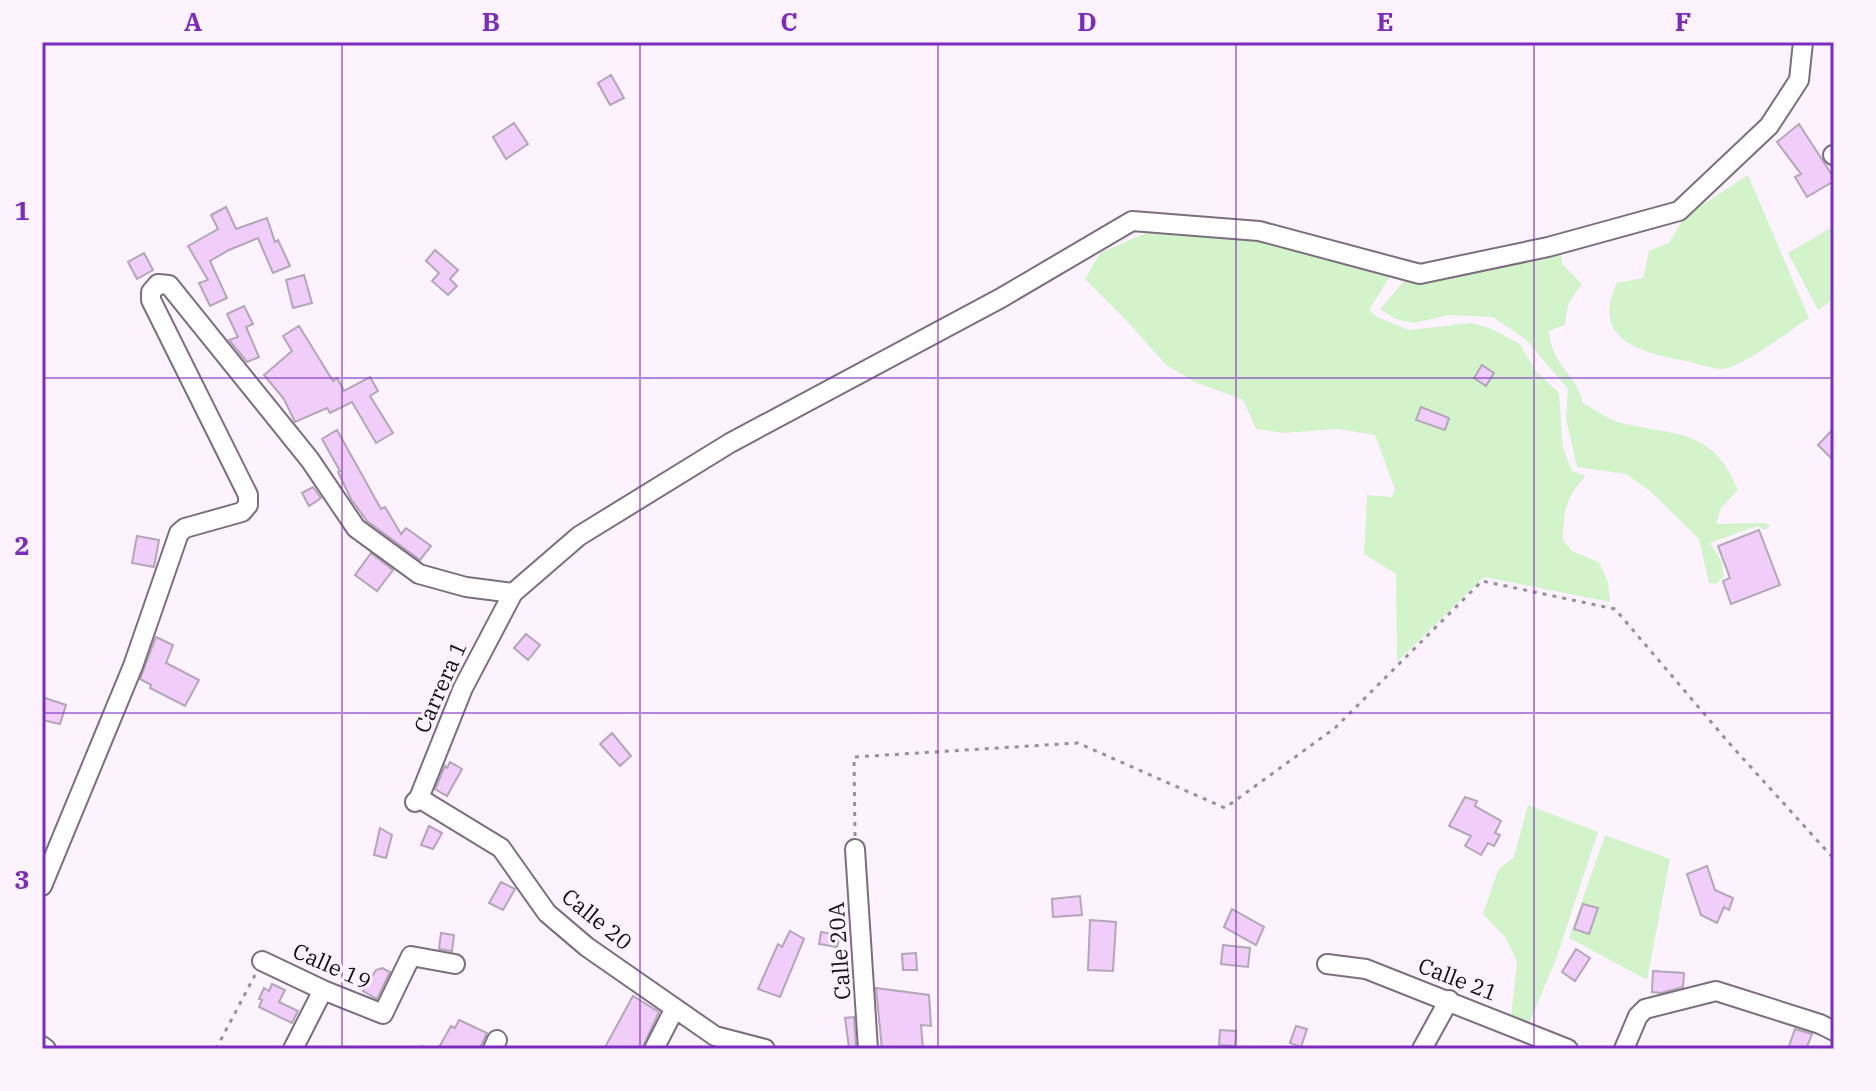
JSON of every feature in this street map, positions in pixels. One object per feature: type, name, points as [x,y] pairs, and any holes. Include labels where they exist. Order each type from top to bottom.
[{"type":"street","points":[[42,886],[133,666],[179,533],[185,528],[242,512],[248,505],[248,495],[151,300],[151,292],[158,284],[169,285],[310,460],[356,528],[419,574],[466,587],[513,593],[579,536],[730,443],[1001,298],[1132,221],[1259,231],[1420,274],[1548,247],[1679,211],[1769,126],[1799,80],[1803,42]]},
{"type":"street","name":"Carrera 1","points":[[417,800],[463,688],[513,593]]},
{"type":"street","name":"Calle 20","points":[[417,800],[501,848],[547,913],[587,947],[675,1008],[715,1043],[765,1049]]},
{"type":"street","name":"Calle 20A","points":[[855,849],[868,1049]]},
{"type":"street","name":"Calle 19","points":[[262,961],[383,1014],[411,956],[455,964]]},
{"type":"street","name":"Calle 21","points":[[1327,964],[1366,969],[1568,1049]]},
{"type":"street","points":[[293,1049],[323,990]]},
{"type":"street","points":[[1624,1049],[1638,1016],[1645,1009],[1716,991],[1834,1031]]},
{"type":"street","points":[[1422,1049],[1449,1000]]},
{"type":"street","points":[[654,1049],[675,1008]]},
{"type":"path","points":[[855,849],[854,757],[1078,743],[1225,808],[1335,728],[1482,581],[1615,609],[1729,743],[1834,859]]},
{"type":"path","points":[[216,1049],[262,961]]},
{"type":"path","points":[[421,1049],[424,1042]]},
{"type":"green space","points":[[1748,175],[1809,318],[1755,355],[1723,369],[1653,353],[1624,340],[1615,331],[1610,318],[1610,302],[1617,283],[1643,278],[1649,251],[1669,243],[1685,216]]},
{"type":"green space","points":[[1834,226],[1834,299],[1818,310],[1788,253]]},
{"type":"green space","points":[[1146,233],[1237,238],[1291,248],[1391,275],[1369,310],[1377,317],[1409,330],[1471,323],[1490,328],[1520,344],[1535,370],[1559,393],[1563,448],[1572,471],[1586,476],[1567,505],[1563,540],[1572,551],[1599,562],[1608,582],[1610,602],[1484,577],[1397,662],[1396,574],[1364,554],[1367,495],[1392,497],[1395,490],[1375,435],[1337,429],[1284,433],[1256,429],[1243,400],[1197,383],[1166,365],[1085,279],[1100,253]]},
{"type":"green space","points":[[1561,252],[1562,264],[1582,284],[1568,304],[1565,325],[1549,331],[1554,353],[1575,383],[1583,403],[1617,422],[1676,434],[1705,445],[1728,470],[1738,490],[1721,508],[1716,524],[1771,525],[1765,530],[1757,526],[1710,543],[1721,560],[1724,576],[1716,584],[1709,583],[1699,539],[1650,491],[1626,474],[1577,467],[1566,419],[1568,389],[1526,340],[1493,317],[1449,315],[1414,323],[1395,319],[1380,309],[1406,279]]},
{"type":"green space","points":[[1528,805],[1598,832],[1556,959],[1528,1026],[1511,1018],[1517,962],[1506,938],[1483,914],[1498,870],[1514,857]]},
{"type":"green space","points":[[1605,835],[1670,859],[1647,980],[1569,938]]},
{"type":"building","points":[[611,75],[624,98],[610,105],[598,83]]},
{"type":"building","points":[[514,123],[528,144],[506,159],[493,137]]},
{"type":"building","points":[[1799,124],[1834,178],[1834,181],[1807,197],[1795,177],[1801,174],[1777,142]]},
{"type":"building","points":[[226,207],[236,229],[267,218],[275,242],[278,240],[290,266],[273,273],[258,238],[229,250],[210,261],[227,298],[210,306],[199,283],[208,280],[188,246],[218,229],[211,215]]},
{"type":"building","points":[[435,250],[458,270],[450,279],[457,286],[448,295],[432,281],[439,273],[426,261]]},
{"type":"building","points":[[144,253],[153,270],[137,279],[128,262]]},
{"type":"building","points":[[304,275],[312,303],[293,308],[286,280]]},
{"type":"building","points":[[244,306],[253,324],[246,327],[259,357],[247,362],[229,340],[238,337],[227,314]]},
{"type":"building","points":[[299,326],[333,381],[337,378],[344,391],[370,377],[378,391],[370,396],[393,433],[376,443],[352,402],[330,413],[327,408],[295,422],[284,399],[264,375],[292,351],[283,336]]},
{"type":"building","points":[[1482,365],[1494,373],[1486,386],[1474,378]]},
{"type":"building","points":[[1421,407],[1449,418],[1445,430],[1416,420]]},
{"type":"building","points":[[1834,428],[1834,461],[1818,445]]},
{"type":"building","points":[[337,430],[381,509],[385,507],[401,534],[406,528],[431,546],[420,560],[367,521],[351,499],[322,439]]},
{"type":"building","points":[[313,487],[321,498],[309,506],[302,493]]},
{"type":"building","points":[[1759,530],[1780,585],[1731,604],[1723,581],[1730,578],[1718,546]]},
{"type":"building","points":[[137,536],[159,540],[154,567],[132,563]]},
{"type":"building","points":[[371,553],[393,570],[377,591],[355,575]]},
{"type":"building","points":[[526,634],[540,645],[528,660],[514,648]]},
{"type":"building","points":[[156,637],[173,645],[166,663],[199,680],[185,706],[150,688],[151,685],[140,679]]},
{"type":"building","points":[[42,697],[66,705],[60,724],[42,720]]},
{"type":"building","points":[[612,733],[631,756],[620,766],[600,744]]},
{"type":"building","points":[[450,762],[462,769],[447,796],[435,789],[445,766],[447,768]]},
{"type":"building","points":[[1465,797],[1477,801],[1475,806],[1501,821],[1495,833],[1500,835],[1494,846],[1488,843],[1481,855],[1465,846],[1471,836],[1449,826]]},
{"type":"building","points":[[429,826],[442,833],[433,849],[421,845]]},
{"type":"building","points":[[380,828],[392,835],[386,858],[374,855]]},
{"type":"building","points":[[1707,866],[1715,890],[1733,898],[1729,910],[1724,907],[1717,923],[1701,915],[1687,874]]},
{"type":"building","points":[[501,882],[515,889],[503,910],[489,903]]},
{"type":"building","points":[[1080,896],[1082,915],[1053,917],[1052,899]]},
{"type":"building","points":[[1583,904],[1598,908],[1589,934],[1574,929]]},
{"type":"building","points":[[1232,909],[1264,927],[1256,945],[1224,927]]},
{"type":"building","points":[[1090,920],[1116,922],[1113,971],[1088,970]]},
{"type":"building","points":[[790,931],[804,939],[780,997],[758,989],[778,944],[782,947]]},
{"type":"building","points":[[821,932],[840,935],[837,947],[819,944]]},
{"type":"building","points":[[441,933],[454,935],[452,951],[439,949]]},
{"type":"building","points":[[1223,945],[1250,948],[1248,967],[1221,964]]},
{"type":"building","points":[[1576,949],[1590,958],[1575,981],[1562,972]]},
{"type":"building","points":[[916,953],[917,970],[903,970],[902,954]]},
{"type":"building","points":[[382,968],[390,972],[377,999],[363,991],[376,970]]},
{"type":"building","points":[[1653,971],[1684,973],[1683,987],[1661,993],[1652,992]]},
{"type":"building","points":[[272,984],[285,990],[279,1002],[298,1011],[292,1023],[259,1007],[264,988],[269,991]]},
{"type":"building","points":[[876,988],[929,995],[931,1026],[921,1025],[923,1049],[882,1049]]},
{"type":"building","points":[[633,996],[659,1012],[642,1049],[604,1049]]},
{"type":"building","points":[[854,1017],[856,1047],[849,1048],[845,1018]]},
{"type":"building","points":[[459,1020],[487,1033],[480,1048],[438,1049],[451,1026],[455,1028]]},
{"type":"building","points":[[1296,1026],[1307,1029],[1301,1047],[1290,1043]]},
{"type":"building","points":[[1795,1029],[1812,1034],[1806,1049],[1788,1049]]},
{"type":"building","points":[[1220,1030],[1236,1031],[1235,1046],[1219,1045]]}]
